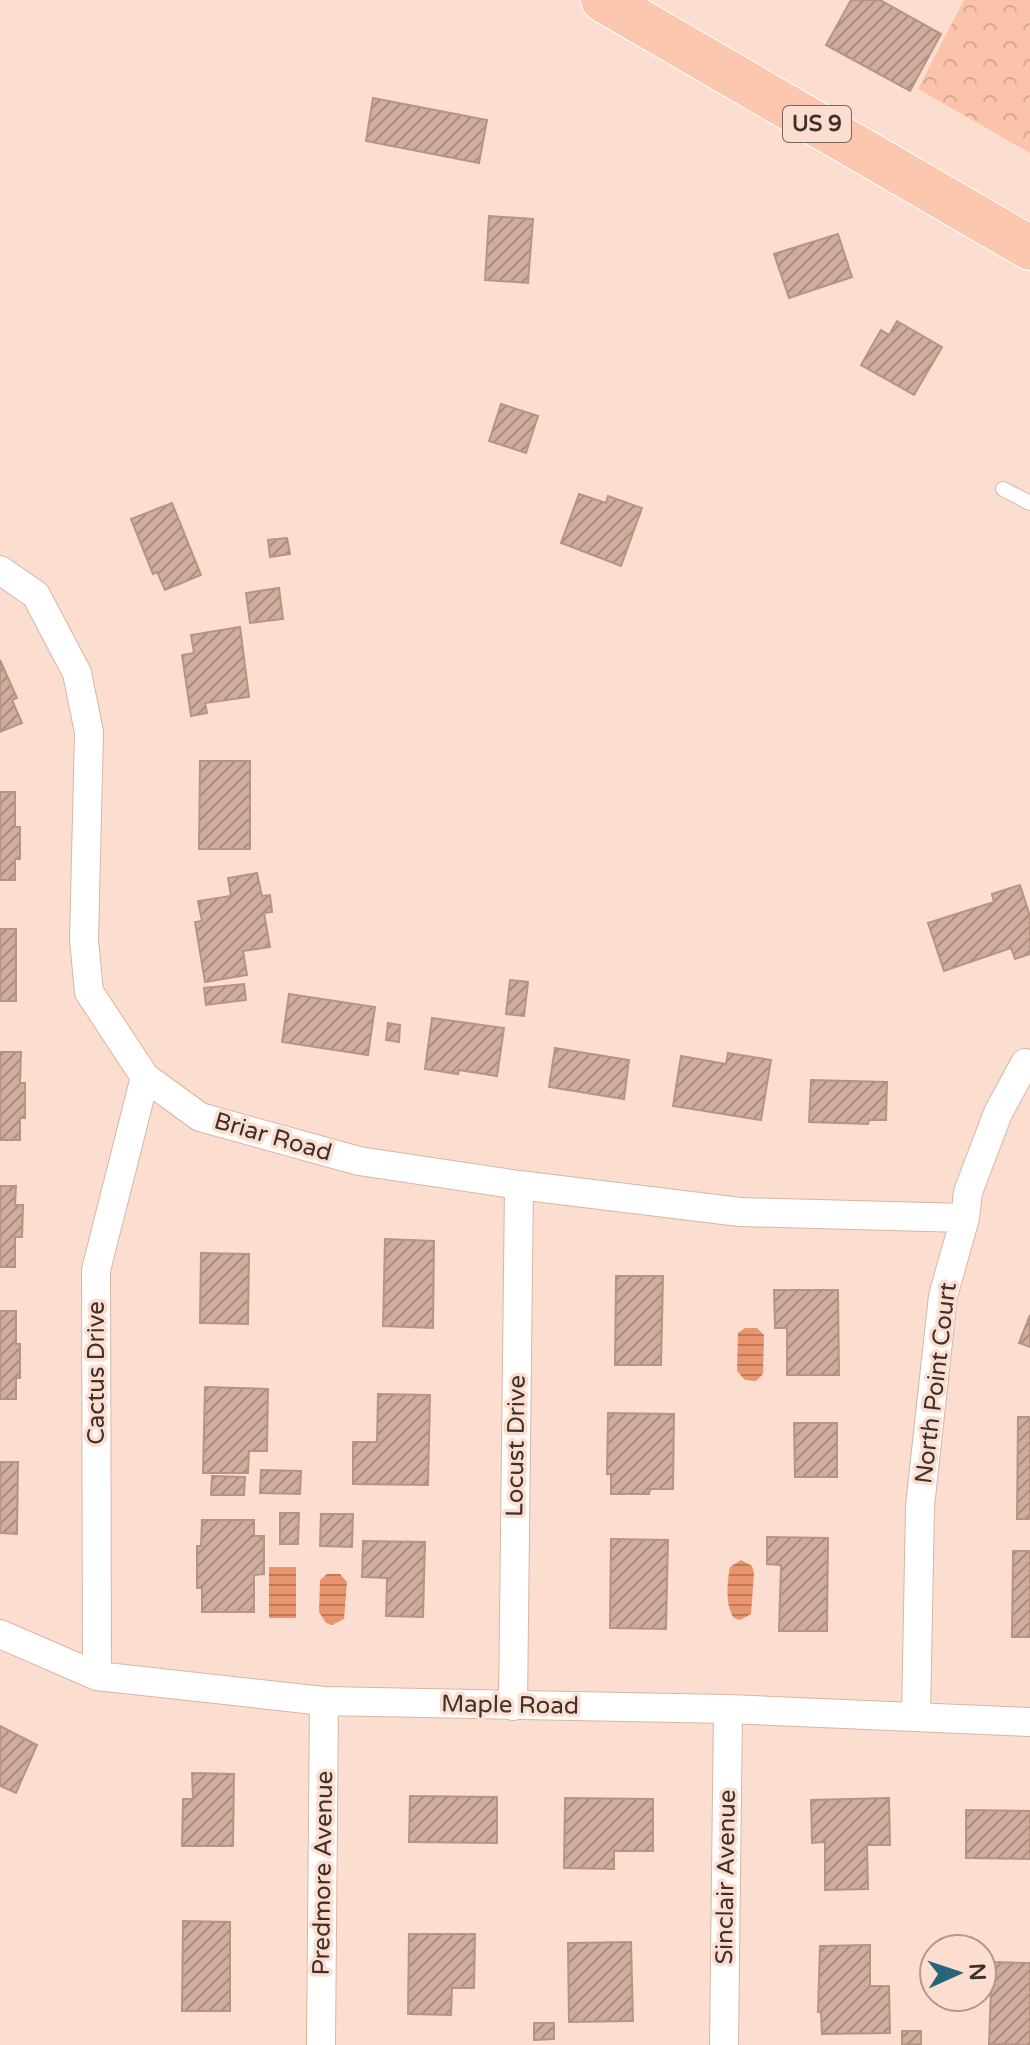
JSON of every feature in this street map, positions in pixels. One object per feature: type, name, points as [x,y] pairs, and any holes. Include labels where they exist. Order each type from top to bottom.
[{"type":"highway","name":"US 9","points":[[603,0],[1030,248]]},
{"type":"street","name":"Briar Road","points":[[0,570],[36,595],[77,673],[89,732],[84,940],[89,992],[145,1077],[200,1117],[359,1161],[519,1185],[740,1212],[965,1218]]},
{"type":"street","name":"North Point Court","points":[[916,1717],[920,1506],[943,1296],[965,1218],[968,1192],[998,1113],[1025,1063]]},
{"type":"street","name":"Cactus Drive","points":[[97,1676],[96,1270],[145,1077]]},
{"type":"street","name":"Locust Drive","points":[[513,1706],[519,1185]]},
{"type":"street","name":"Maple Road","points":[[0,1634],[97,1676],[324,1701],[728,1709],[1030,1722]]},
{"type":"street","name":"Predmore Avenue","points":[[321,2045],[324,1701]]},
{"type":"street","name":"Sinclair Avenue","points":[[724,2045],[728,1709]]},
{"type":"lane","points":[[1003,489],[1030,503]]},
{"type":"green space","points":[[964,0],[1030,0],[1030,153],[918,89]]},
{"type":"shaded area","points":[[745,1328],[757,1328],[764,1335],[763,1374],[756,1381],[745,1380],[737,1371],[738,1333]]},
{"type":"shaded area","points":[[741,1560],[752,1566],[754,1573],[751,1614],[740,1620],[731,1613],[728,1587],[730,1567]]},
{"type":"shaded area","points":[[269,1567],[296,1567],[296,1618],[269,1618]]},
{"type":"shaded area","points":[[327,1574],[340,1574],[347,1582],[344,1619],[332,1625],[326,1623],[319,1612],[320,1580]]},
{"type":"building","points":[[851,0],[880,0],[941,34],[910,91],[826,45]]},
{"type":"building","points":[[373,98],[487,120],[479,163],[366,141]]},
{"type":"building","points":[[489,216],[533,219],[528,283],[485,280]]},
{"type":"building","points":[[838,234],[852,277],[789,298],[774,254]]},
{"type":"building","points":[[897,321],[942,347],[914,395],[861,365],[881,330],[889,335]]},
{"type":"building","points":[[501,404],[538,416],[526,453],[489,441]]},
{"type":"building","points":[[579,494],[606,503],[608,496],[642,508],[621,566],[561,543]]},
{"type":"building","points":[[172,503],[201,575],[165,590],[157,572],[153,574],[131,519]]},
{"type":"building","points":[[287,538],[290,554],[270,557],[268,540]]},
{"type":"building","points":[[279,588],[283,619],[250,623],[246,593]]},
{"type":"building","points":[[240,627],[249,697],[205,703],[207,713],[191,716],[182,655],[194,653],[191,635]]},
{"type":"building","points":[[0,660],[17,698],[12,700],[22,723],[0,732]]},
{"type":"building","points":[[200,761],[250,761],[250,849],[199,849]]},
{"type":"building","points":[[0,792],[15,792],[15,827],[20,827],[20,859],[15,859],[15,880],[0,880]]},
{"type":"building","points":[[257,873],[262,896],[270,895],[272,912],[264,913],[270,947],[243,951],[247,975],[205,982],[195,922],[202,921],[198,901],[231,896],[228,878]]},
{"type":"building","points":[[1020,885],[1030,916],[1030,954],[1015,959],[1011,948],[944,971],[928,923],[994,902],[992,894]]},
{"type":"building","points":[[0,929],[16,929],[16,1001],[0,1001]]},
{"type":"building","points":[[510,980],[528,982],[524,1016],[506,1014]]},
{"type":"building","points":[[244,984],[246,1000],[206,1005],[204,988]]},
{"type":"building","points":[[289,994],[375,1007],[368,1055],[282,1042]]},
{"type":"building","points":[[432,1018],[504,1028],[497,1076],[425,1069]]},
{"type":"building","points":[[388,1023],[400,1025],[399,1042],[386,1040]]},
{"type":"building","points":[[555,1048],[629,1060],[624,1099],[549,1087]]},
{"type":"building","points":[[0,1052],[21,1052],[20,1083],[25,1083],[25,1118],[20,1118],[20,1140],[0,1140]]},
{"type":"building","points":[[728,1053],[771,1060],[761,1120],[673,1106],[681,1056],[726,1064]]},
{"type":"building","points":[[811,1080],[887,1082],[886,1120],[869,1120],[868,1124],[809,1122]]},
{"type":"building","points":[[0,1186],[16,1186],[15,1205],[23,1205],[22,1237],[15,1237],[15,1267],[0,1267]]},
{"type":"building","points":[[385,1239],[434,1241],[433,1328],[383,1326]]},
{"type":"building","points":[[201,1253],[249,1254],[248,1324],[200,1323]]},
{"type":"building","points":[[616,1276],[663,1276],[661,1365],[615,1365]]},
{"type":"building","points":[[774,1290],[838,1290],[839,1375],[787,1375],[787,1328],[775,1328]]},
{"type":"building","points":[[0,1311],[16,1311],[20,1378],[16,1378],[16,1399],[0,1399]]},
{"type":"building","points":[[1030,1315],[1030,1347],[1019,1343]]},
{"type":"building","points":[[205,1387],[268,1389],[267,1451],[249,1451],[248,1473],[203,1473]]},
{"type":"building","points":[[378,1394],[430,1395],[428,1485],[353,1484],[353,1442],[377,1442]]},
{"type":"building","points":[[608,1413],[674,1414],[673,1489],[650,1489],[649,1494],[611,1494],[611,1474],[607,1474]]},
{"type":"building","points":[[1018,1417],[1030,1417],[1030,1519],[1017,1519]]},
{"type":"building","points":[[794,1423],[837,1423],[837,1477],[795,1477]]},
{"type":"building","points":[[0,1462],[18,1462],[17,1534],[0,1533]]},
{"type":"building","points":[[261,1470],[301,1471],[300,1494],[260,1493]]},
{"type":"building","points":[[212,1476],[245,1477],[244,1495],[211,1495]]},
{"type":"building","points":[[280,1513],[299,1513],[298,1544],[280,1544]]},
{"type":"building","points":[[321,1514],[353,1514],[352,1547],[320,1546]]},
{"type":"building","points":[[202,1520],[254,1520],[254,1536],[264,1536],[264,1574],[254,1575],[254,1612],[202,1612],[202,1588],[197,1588],[197,1546],[201,1546]]},
{"type":"building","points":[[767,1537],[828,1538],[827,1631],[779,1631],[781,1565],[767,1564]]},
{"type":"building","points":[[611,1539],[668,1540],[666,1629],[610,1628]]},
{"type":"building","points":[[363,1541],[425,1542],[423,1617],[386,1616],[387,1578],[362,1577]]},
{"type":"building","points":[[1013,1551],[1030,1551],[1030,1637],[1012,1637]]},
{"type":"building","points":[[0,1726],[37,1745],[16,1793],[0,1786]]},
{"type":"building","points":[[192,1773],[234,1774],[233,1846],[182,1846],[183,1799],[193,1799]]},
{"type":"building","points":[[410,1796],[497,1797],[497,1843],[409,1842]]},
{"type":"building","points":[[565,1798],[653,1799],[653,1851],[614,1851],[614,1869],[564,1868]]},
{"type":"building","points":[[889,1798],[890,1845],[867,1845],[868,1889],[825,1890],[825,1842],[812,1843],[811,1800]]},
{"type":"building","points":[[966,1810],[1030,1811],[1030,1859],[966,1858]]},
{"type":"building","points":[[183,1921],[230,1922],[230,2011],[182,2011]]},
{"type":"building","points":[[409,1934],[475,1934],[474,1988],[452,1988],[451,2015],[408,2014]]},
{"type":"building","points":[[631,1942],[633,2021],[569,2022],[568,1943]]},
{"type":"building","points":[[870,1945],[870,1986],[889,1986],[890,2033],[822,2034],[821,2012],[818,2012],[820,1946]]},
{"type":"building","points":[[998,1962],[1030,1963],[1030,2045],[989,2044],[990,2013],[998,2013]]},
{"type":"building","points":[[534,2023],[554,2023],[554,2039],[534,2040]]},
{"type":"building","points":[[902,2031],[921,2031],[921,2044],[902,2045]]}]
